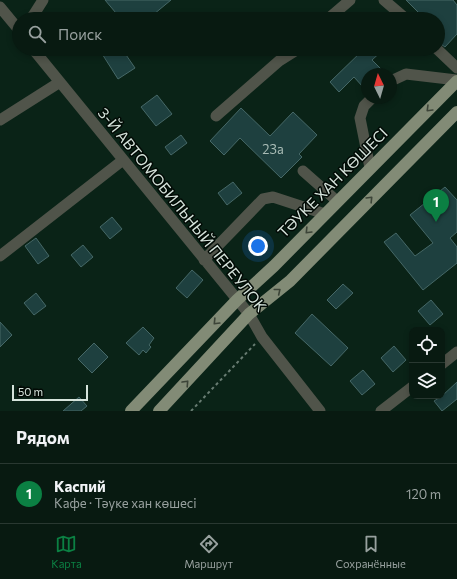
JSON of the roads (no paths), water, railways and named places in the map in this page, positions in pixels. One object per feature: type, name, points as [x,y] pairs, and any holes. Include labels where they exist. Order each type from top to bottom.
[{"type":"main road","name":"ТӘУКЕ ХАН КӨШЕСІ","points":[[131,411],[237,300],[274,266],[457,80]]},
{"type":"main road","points":[[159,411],[249,314],[290,281],[457,112]]},
{"type":"street","points":[[36,12],[44,0]]},
{"type":"street","points":[[336,12],[350,0]]},
{"type":"street","points":[[384,0],[398,12]]},
{"type":"street","points":[[0,7],[12,22]]},
{"type":"street","name":"3-Й АВТОМОБИЛЬНЫЙ ПЕРЕУЛОК","points":[[39,56],[249,314],[262,337],[320,411]]},
{"type":"street","points":[[216,116],[279,61],[287,56]]},
{"type":"street","points":[[444,56],[457,68]]},
{"type":"street","points":[[397,78],[406,74],[457,80]]},
{"type":"street","points":[[0,120],[60,82]]},
{"type":"street","points":[[366,104],[360,118],[370,168]]},
{"type":"street","points":[[0,256],[123,160]]},
{"type":"street","points":[[303,171],[337,201]]},
{"type":"street","points":[[204,260],[263,199],[274,197],[325,214]]},
{"type":"street","points":[[444,363],[456,355]]},
{"type":"street","points":[[381,411],[409,389]]},
{"type":"place","name":"Каспий","points":[[436,222]]}]
